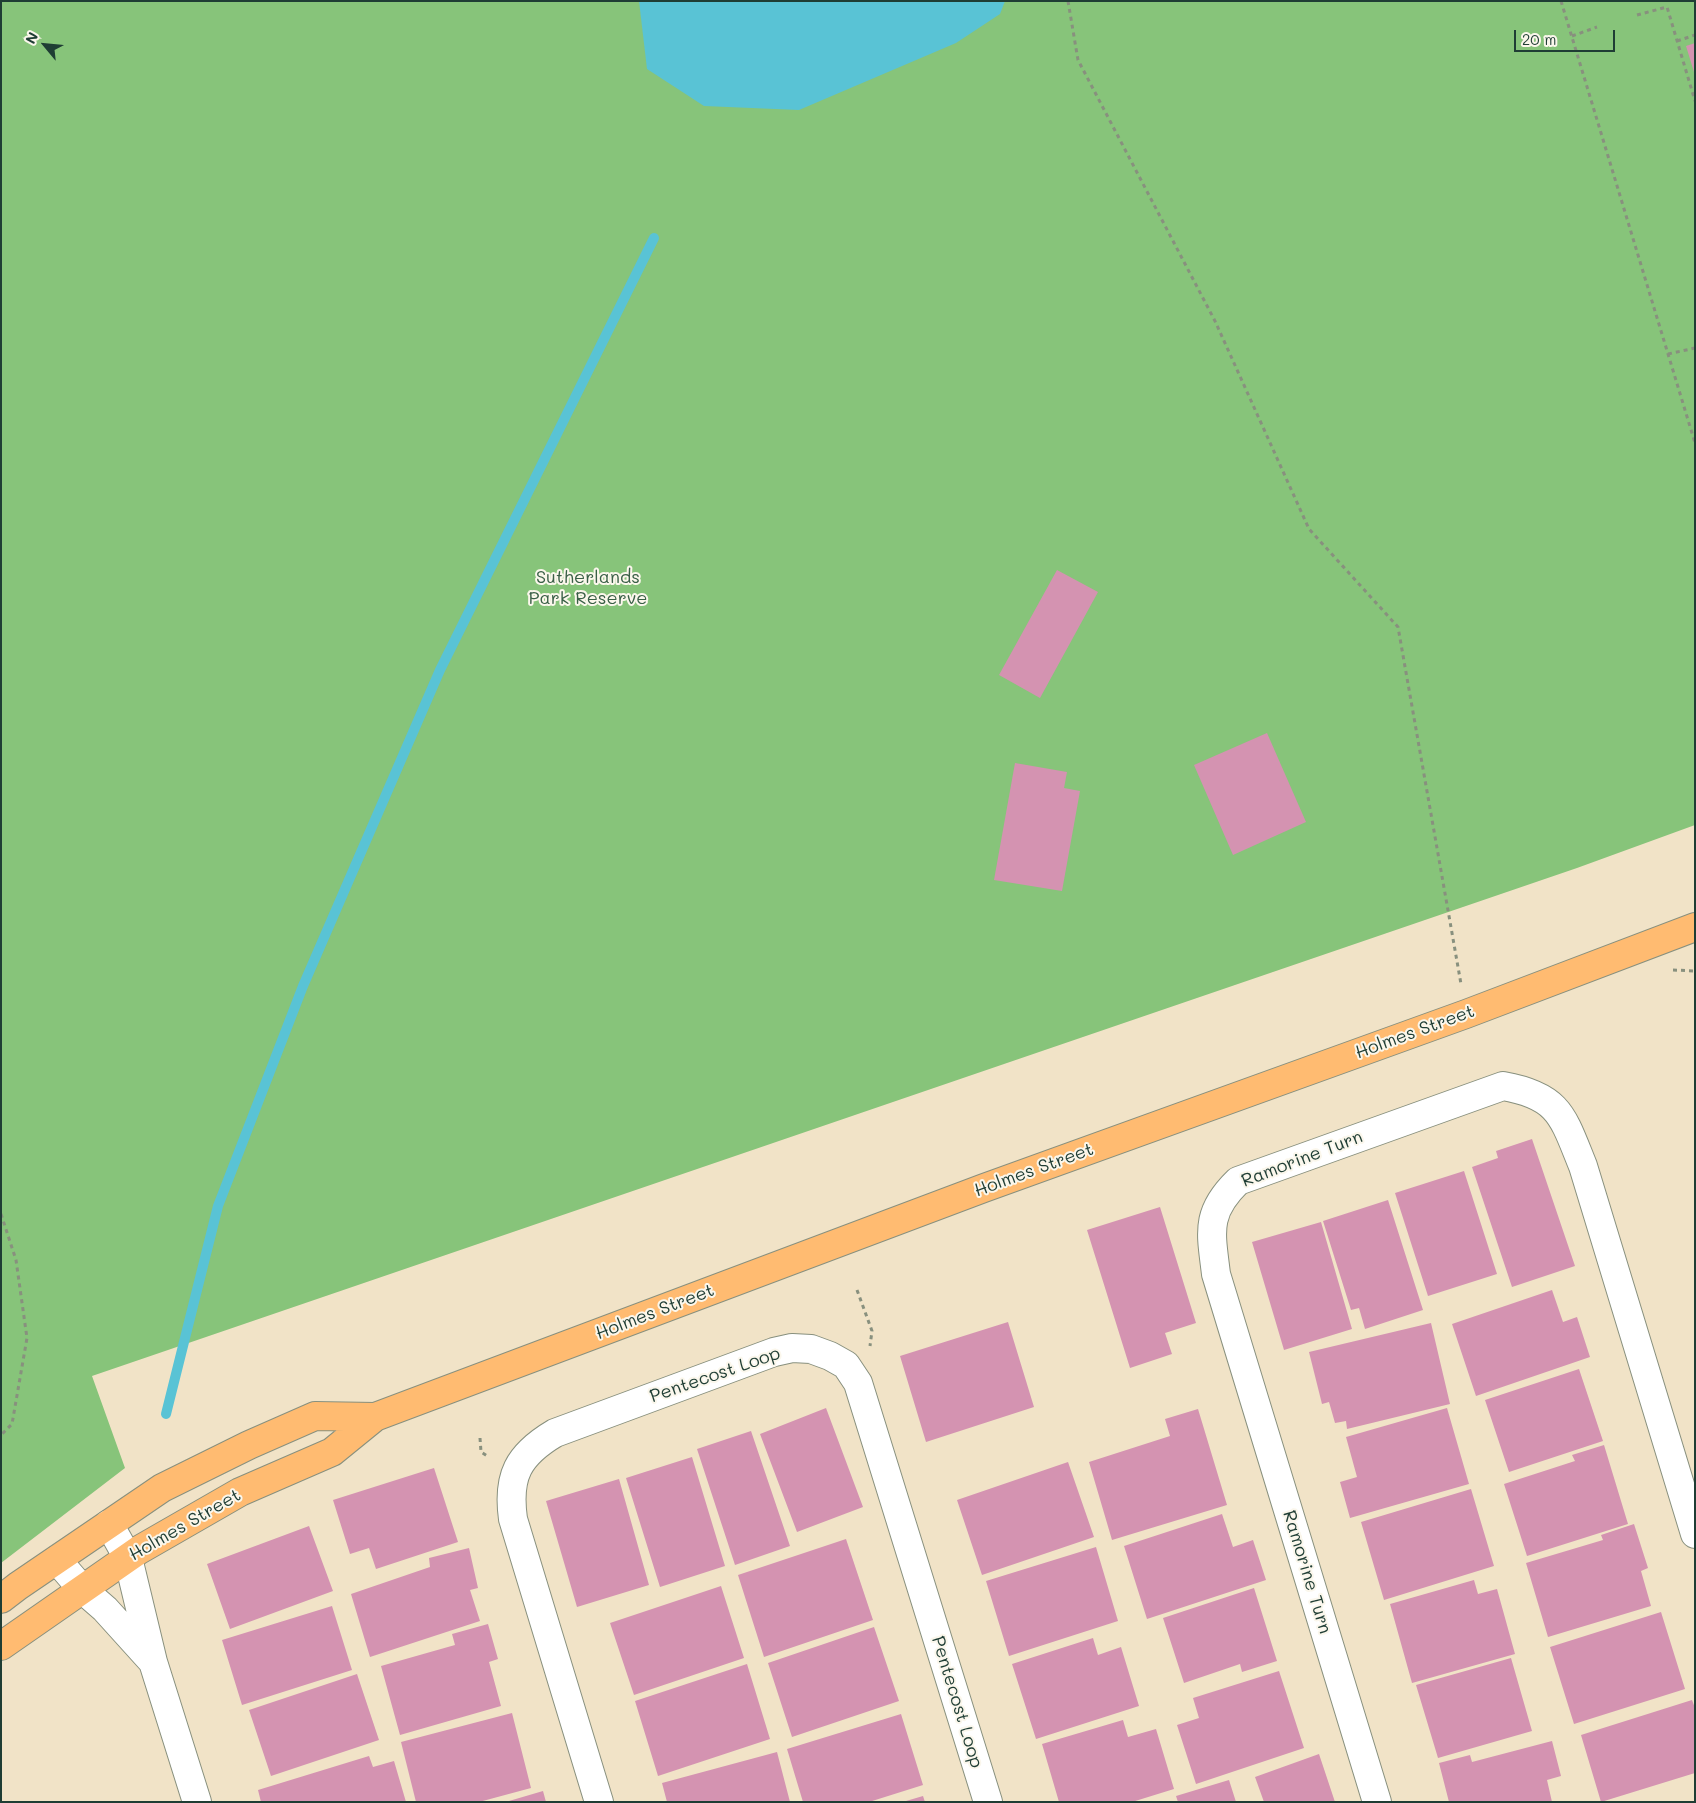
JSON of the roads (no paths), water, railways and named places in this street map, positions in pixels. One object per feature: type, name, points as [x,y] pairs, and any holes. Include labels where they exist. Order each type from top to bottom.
[{"type":"main road","name":"Holmes Street","points":[[1,1646],[128,1558],[240,1492],[332,1452],[376,1417],[984,1188],[1466,1014],[1695,927]]},
{"type":"main road","name":"Holmes Street","points":[[1,1600],[162,1488],[249,1445],[315,1416],[376,1417]]},
{"type":"street","name":"Ramorine Turn","points":[[1377,1802],[1216,1274],[1212,1233],[1215,1214],[1225,1194],[1238,1181],[1503,1086],[1525,1090],[1540,1096],[1558,1111],[1569,1131],[1583,1166],[1695,1534]]},
{"type":"street","name":"Pentecost Loop","points":[[599,1802],[513,1519],[510,1498],[518,1470],[527,1453],[539,1442],[555,1433],[774,1352],[792,1348],[811,1349],[830,1356],[846,1365],[858,1383],[988,1802]]},
{"type":"street","points":[[109,1524],[128,1558],[153,1662],[197,1802]]},
{"type":"street","points":[[57,1560],[82,1589],[105,1609],[153,1662]]},
{"type":"water","points":[[639,1],[1005,1],[1000,14],[956,43],[799,110],[704,106],[647,69]]},
{"type":"waterway","points":[[166,1414],[218,1206],[303,986],[440,670],[654,238]]},
{"type":"park label","name":"Sutherlands Park Reserve","points":[[588,587]]}]
